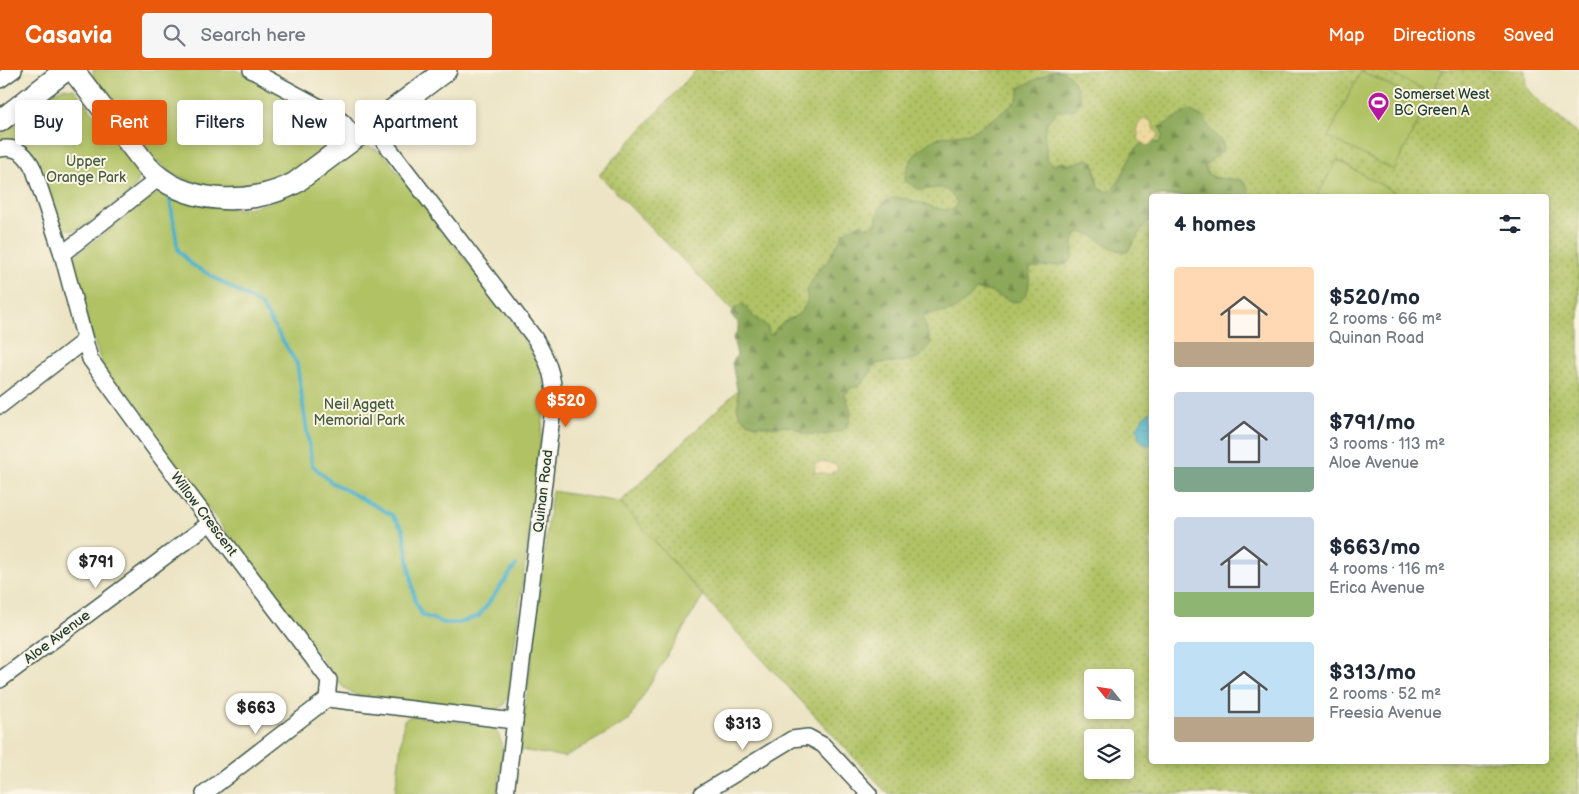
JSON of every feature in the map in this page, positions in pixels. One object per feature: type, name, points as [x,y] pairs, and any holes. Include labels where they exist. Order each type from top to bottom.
[{"type":"street","points":[[0,80],[14,70]]},
{"type":"street","points":[[0,106],[47,70]]},
{"type":"street","points":[[0,121],[66,70]]},
{"type":"street","points":[[74,70],[147,166],[159,178],[176,188],[205,196],[235,199],[262,196],[294,183],[355,138]]},
{"type":"street","name":"Quinan Road","points":[[251,70],[333,114],[344,123],[355,128]]},
{"type":"street","points":[[406,100],[446,70]]},
{"type":"street","name":"Quinan Road","points":[[374,145],[534,337],[544,353],[552,374],[554,400],[506,794]]},
{"type":"street","name":"Willow Crescent","points":[[0,149],[12,148],[19,150],[30,160],[62,254],[90,359],[100,375],[329,680],[327,699]]},
{"type":"street","points":[[62,254],[159,178]]},
{"type":"street","points":[[0,406],[85,340]]},
{"type":"street","name":"Aloe Avenue","points":[[0,680],[210,522]]},
{"type":"street","points":[[204,794],[327,699],[515,721]]},
{"type":"street","points":[[702,794],[786,742],[808,737],[822,745],[869,794]]},
{"type":"green space","points":[[93,70],[238,70],[295,100],[273,100],[273,145],[326,145],[322,151],[290,175],[253,189],[212,189],[175,175],[155,159],[144,145],[167,145],[167,100],[109,100],[94,80]]},
{"type":"green space","points":[[696,70],[1525,70],[1526,86],[1536,98],[1579,135],[1579,794],[888,794],[703,596],[620,502],[776,354],[599,175]]},
{"type":"green space","points":[[1055,70],[1066,73],[1070,77],[1076,86],[1081,102],[1075,109],[1058,111],[1047,123],[1044,134],[1046,159],[1053,165],[1062,162],[1070,165],[1086,159],[1094,162],[1098,188],[1106,192],[1120,180],[1133,152],[1139,145],[1148,142],[1159,143],[1163,135],[1160,127],[1189,110],[1205,118],[1224,147],[1205,166],[1208,174],[1216,178],[1242,180],[1248,187],[1249,194],[1149,194],[1149,221],[1142,228],[1128,251],[1114,249],[1092,235],[1079,232],[1073,240],[1073,258],[1067,264],[1030,268],[1028,290],[1019,302],[1008,300],[988,291],[976,290],[958,307],[946,312],[933,313],[926,316],[923,318],[931,343],[926,351],[921,356],[908,361],[876,364],[859,386],[851,388],[845,395],[851,414],[849,423],[842,431],[824,435],[806,434],[790,426],[772,427],[747,422],[740,416],[737,407],[739,399],[732,363],[737,355],[733,338],[738,331],[738,322],[731,316],[735,308],[743,304],[754,317],[766,325],[769,335],[773,334],[781,324],[796,316],[804,307],[808,299],[806,291],[820,267],[827,262],[844,232],[860,224],[868,227],[876,224],[880,209],[886,201],[895,198],[906,199],[942,209],[953,210],[957,202],[945,189],[920,190],[905,181],[908,166],[917,152],[930,142],[945,136],[972,132],[1007,109],[1018,97],[1019,88]]},
{"type":"green space","points":[[1383,70],[1443,70],[1431,93]]},
{"type":"green space","name":"Somerset West BC Green A","points":[[1361,71],[1427,104],[1394,170],[1328,137]]},
{"type":"green space","name":"Upper Orange Park","points":[[63,88],[74,89],[92,112],[92,145],[119,145],[138,169],[139,173],[136,185],[126,196],[80,229],[70,230],[64,228],[57,221],[36,156],[21,145],[82,145],[82,100],[44,100]]},
{"type":"green space","name":"Upper Orange Park","points":[[15,123],[15,143],[0,142],[0,135]]},
{"type":"green space","name":"Neil Aggett Memorial Park","points":[[368,146],[383,153],[505,310],[539,365],[546,397],[508,697],[503,706],[494,711],[356,695],[343,687],[104,370],[80,300],[72,264],[76,255],[153,196],[171,194],[229,208],[255,207],[286,195],[357,147]]},
{"type":"green space","points":[[1337,160],[1397,194],[1318,194]]},
{"type":"green space","points":[[552,491],[620,502],[703,596],[628,721],[565,757],[520,750]]},
{"type":"green space","points":[[411,716],[488,726],[495,731],[500,738],[502,746],[497,794],[395,794],[404,720]]},
{"type":"sand","points":[[1147,119],[1153,123],[1153,129],[1159,134],[1147,146],[1139,141],[1137,127],[1141,120]]},
{"type":"sand","points":[[823,461],[837,465],[838,470],[829,474],[814,472],[815,464]]},
{"type":"water","points":[[1149,412],[1149,445],[1145,445],[1139,439],[1137,428],[1143,417]]},
{"type":"waterway","points":[[170,199],[178,250],[191,264],[261,305],[297,364],[312,465],[331,482],[392,515],[403,529],[415,601],[422,615],[444,623],[459,623],[479,616],[516,565]]},
{"type":"place","name":"Somerset West BC Green A","points":[[1378,121]]}]
